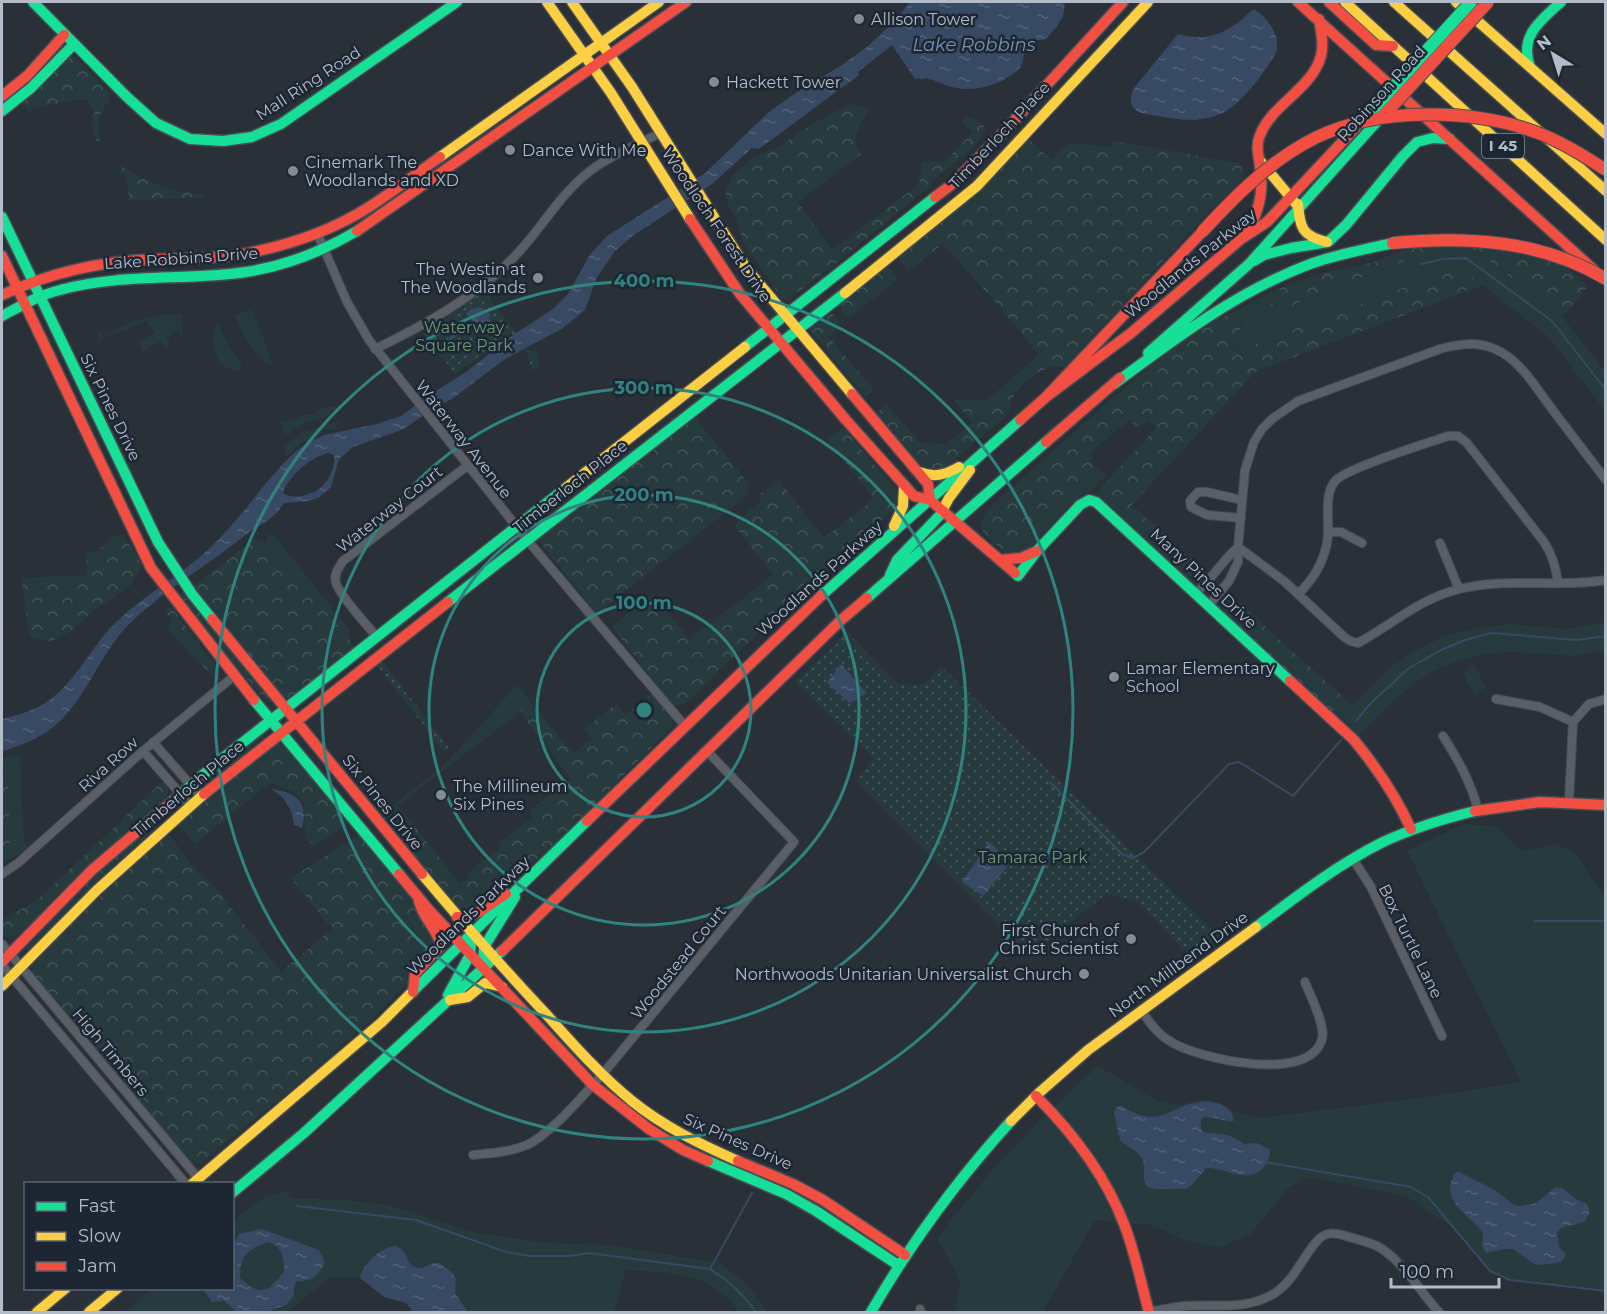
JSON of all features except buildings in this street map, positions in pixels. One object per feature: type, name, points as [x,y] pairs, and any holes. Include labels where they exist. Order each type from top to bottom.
[{"type":"main road","name":"Mall Ring Road","points":[[33,2],[74,45],[156,123],[190,139],[223,141],[252,137],[288,119],[457,2]]},
{"type":"main road","name":"Woodloch Forest Drive","points":[[548,2],[593,67],[736,288],[914,496],[930,500],[954,522]]},
{"type":"main road","name":"Woodloch Forest Drive","points":[[572,2],[611,55],[746,268],[928,484],[930,500]]},
{"type":"main road","name":"Lake Robbins Drive","points":[[2,295],[59,272],[110,262],[237,255],[318,235],[350,218],[403,182],[659,2]]},
{"type":"main road","name":"Timberloch Place","points":[[4,956],[92,870],[185,789],[376,636],[951,185],[977,160],[1123,2]]},
{"type":"main road","name":"Timberloch Place","points":[[2,986],[97,890],[190,806],[281,732],[797,330],[977,186],[1146,2]]},
{"type":"main road","points":[[1298,2],[1605,279]]},
{"type":"main road","points":[[1329,2],[1376,45],[1394,46]]},
{"type":"main road","name":"I 45","points":[[1345,2],[1605,240]]},
{"type":"main road","name":"I 45","points":[[1394,2],[1605,191]]},
{"type":"main road","points":[[1456,2],[1605,135]]},
{"type":"main road","points":[[1379,111],[1471,2]]},
{"type":"main road","name":"Robinson Road","points":[[1295,199],[1488,2]]},
{"type":"main road","name":"Lake Robbins Drive","points":[[2,316],[39,296],[76,285],[102,280],[243,272],[281,264],[324,248],[363,229],[413,195],[611,55],[680,3]]},
{"type":"main road","points":[[1530,67],[1525,51],[1527,41],[1557,5]]},
{"type":"main road","points":[[1241,239],[1254,221],[1261,203],[1262,181],[1256,153],[1258,139],[1268,120],[1318,66],[1323,53],[1323,33],[1318,20]]},
{"type":"main road","points":[[2,96],[27,76],[64,35]]},
{"type":"main road","points":[[2,111],[35,85],[74,45]]},
{"type":"main road","points":[[1046,397],[1246,187],[1291,152],[1338,128],[1378,118],[1442,115],[1499,120],[1565,144],[1605,170]]},
{"type":"main road","points":[[1249,264],[1264,255],[1328,242],[1402,156],[1417,142],[1433,138],[1450,139]]},
{"type":"main road","points":[[1259,160],[1295,199],[1299,223],[1307,236],[1328,242]]},
{"type":"main road","points":[[403,182],[413,195]]},
{"type":"main road","name":"Woodlands Parkway","points":[[195,1181],[382,1022],[685,726],[818,599],[884,540],[1046,397],[1131,333],[1241,239],[1267,222],[1295,199]]},
{"type":"main road","name":"Woodlands Parkway","points":[[234,1191],[304,1133],[495,958],[840,621],[1249,264],[1295,199]]},
{"type":"main road","name":"Six Pines Drive","points":[[2,217],[167,558],[192,594],[457,917],[602,1076],[633,1102],[690,1140],[779,1176],[806,1198],[902,1260]]},
{"type":"main road","points":[[910,218],[921,231]]},
{"type":"main road","points":[[1114,384],[1184,333],[1252,290],[1313,263],[1353,251],[1437,238],[1494,241],[1517,245],[1560,258],[1605,279]]},
{"type":"main road","name":"Six Pines Drive","points":[[2,256],[152,568],[234,676],[418,897],[460,945],[593,1085],[649,1130],[683,1150],[806,1198]]},
{"type":"main road","points":[[89,440],[105,432]]},
{"type":"main road","points":[[918,472],[929,477],[943,475],[979,457]]},
{"type":"main road","points":[[889,579],[897,560],[942,512],[949,498],[979,457]]},
{"type":"main road","points":[[884,540],[901,514],[905,497],[904,485]]},
{"type":"main road","name":"Many Pines Drive","points":[[954,522],[1000,560],[1021,558],[1036,551],[1080,505],[1093,500],[1354,740],[1380,771],[1412,829]]},
{"type":"main road","name":"North Millbend Drive","points":[[871,1312],[924,1227],[978,1157],[1036,1096],[1072,1064],[1141,1010],[1353,859],[1412,829],[1478,810],[1516,803],[1569,801],[1605,805]]},
{"type":"main road","points":[[157,813],[168,825]]},
{"type":"main road","points":[[360,826],[373,817]]},
{"type":"main road","points":[[457,917],[467,919],[475,916],[497,898],[520,887]]},
{"type":"main road","points":[[483,968],[484,947],[520,887]]},
{"type":"main road","points":[[413,992],[416,975],[441,945],[440,937],[418,908],[418,897]]},
{"type":"main road","points":[[444,1005],[470,955],[472,934]]},
{"type":"main road","points":[[444,1005],[468,997],[485,983],[502,987]]},
{"type":"main road","points":[[1036,1096],[1096,1166],[1124,1226],[1149,1312]]},
{"type":"main road","points":[[37,1312],[64,1290]]},
{"type":"main road","points":[[89,1312],[116,1290]]},
{"type":"street","points":[[375,349],[418,328],[455,306],[506,266],[584,176],[660,132]]},
{"type":"street","name":"Waterway Avenue","points":[[318,235],[347,302],[375,349],[528,541],[685,726]]},
{"type":"street","points":[[1209,605],[1229,581],[1238,562],[1242,500],[1248,456],[1254,442],[1272,419],[1298,401],[1427,354],[1459,344],[1473,344],[1496,349],[1508,356],[1533,383],[1605,480]]},
{"type":"street","points":[[1298,594],[1320,566],[1328,532],[1331,487],[1338,478],[1448,436],[1458,436],[1467,443],[1550,550],[1558,583]]},
{"type":"street","name":"Waterway Court","points":[[376,636],[335,582],[336,572],[343,561],[467,466]]},
{"type":"street","points":[[1241,518],[1207,515],[1191,507],[1190,501],[1198,492],[1242,500]]},
{"type":"street","points":[[1328,532],[1341,532],[1362,543]]},
{"type":"street","points":[[1440,543],[1459,589]]},
{"type":"street","points":[[1196,593],[1210,580],[1223,560],[1238,547]]},
{"type":"street","points":[[1238,547],[1268,568],[1343,636],[1358,643],[1408,610],[1425,601],[1459,589],[1494,584],[1585,583],[1605,579]]},
{"type":"street","name":"Riva Row","points":[[2,874],[153,742],[234,676]]},
{"type":"street","points":[[1496,699],[1540,707],[1573,722]]},
{"type":"street","points":[[1569,801],[1573,722],[1589,704],[1605,699]]},
{"type":"street","points":[[1443,736],[1465,772],[1478,810]]},
{"type":"street","points":[[153,742],[185,789],[190,806]]},
{"type":"street","points":[[143,751],[185,789],[201,797]]},
{"type":"street","name":"Woodstead Court","points":[[473,1155],[506,1151],[537,1140],[602,1076],[794,842],[707,751]]},
{"type":"street","name":"Box Turtle Lane","points":[[1353,859],[1371,887],[1442,1036]]},
{"type":"street","name":"High Timbers","points":[[4,956],[22,966],[195,1181]]},
{"type":"street","name":"High Timbers","points":[[4,956],[12,975],[184,1182]]},
{"type":"street","points":[[1141,1010],[1161,1035],[1184,1049],[1202,1055],[1268,1065],[1300,1060],[1317,1049],[1323,1038],[1322,1028],[1305,982]]},
{"type":"street","points":[[1149,1312],[1183,1306],[1229,1310],[1256,1302],[1281,1289],[1293,1276],[1318,1239],[1325,1234],[1333,1233],[1375,1245],[1388,1253],[1439,1312]]},
{"type":"green space","points":[[67,58],[76,58],[109,93],[109,100],[98,118],[100,143],[97,143],[92,124],[94,113],[86,98],[35,108],[29,113],[21,103]]},
{"type":"green space","points":[[850,104],[869,109],[855,137],[861,154],[798,202],[832,250],[919,184],[923,162],[945,161],[973,132],[962,122],[966,116],[983,124],[985,129],[975,145],[931,185],[839,261],[788,300],[782,299],[743,242],[736,217],[728,207],[725,190],[733,175],[750,159],[780,146],[812,124]]},
{"type":"green space","points":[[1028,139],[1051,160],[1069,143],[1112,147],[1114,141],[1239,163],[1246,177],[1203,218],[1065,367],[1051,367],[1038,372],[1026,381],[1014,395],[1009,413],[948,466],[929,470],[915,460],[875,414],[886,404],[921,443],[947,444],[972,423],[954,400],[986,401],[1039,355],[943,244],[908,271],[897,257],[976,194]]},
{"type":"green space","points":[[118,164],[168,189],[202,194],[203,197],[126,201],[126,198],[129,198],[126,174],[120,174]]},
{"type":"green space","points":[[1430,246],[1466,246],[1483,256],[1561,315],[1605,371],[1605,411],[1549,337],[1460,268],[1238,350],[1232,348],[1242,325],[1235,311],[1280,288],[1271,317],[1303,300],[1430,251]]},
{"type":"green space","points":[[1430,246],[1430,251],[1303,300],[1271,318],[1267,308],[1278,299],[1280,288],[1319,274],[1374,262],[1410,248]]},
{"type":"green space","points":[[1466,246],[1545,259],[1566,268],[1587,287],[1567,312],[1561,315],[1483,256]]},
{"type":"green space","points":[[887,265],[898,279],[850,317],[845,316],[837,304]]},
{"type":"green space","points":[[1460,268],[1483,285],[1255,372],[1132,505],[1209,575],[1201,583],[1191,583],[1097,496],[1097,492],[1156,428],[1149,420],[1139,428],[1129,420],[1092,451],[1091,463],[1098,469],[1084,480],[1071,484],[1062,501],[1048,509],[1038,529],[1020,546],[1006,554],[982,529],[983,518],[997,501],[1172,348],[1202,328],[1235,311],[1242,325],[1232,348],[1238,350]]},
{"type":"green space","name":"Waterway Square Park","points":[[484,291],[531,352],[535,350],[539,354],[535,357],[541,365],[532,371],[527,354],[511,333],[455,374],[424,334]]},
{"type":"green space","points":[[252,309],[273,364],[269,365],[259,356],[237,321],[235,315]]},
{"type":"green space","points":[[826,312],[831,312],[840,323],[840,326],[829,337],[874,390],[866,397],[807,327]]},
{"type":"green space","points":[[160,315],[183,315],[182,337],[178,331],[167,338],[171,345],[166,348],[160,341],[143,352],[139,342],[155,333],[146,321],[101,340],[98,339],[97,328],[103,336],[133,321]]},
{"type":"green space","points":[[217,322],[242,365],[238,372],[223,365],[216,353],[214,338]]},
{"type":"green space","points":[[342,407],[339,412],[303,424],[284,436],[280,422],[317,413],[316,410]]},
{"type":"green space","points":[[694,416],[749,484],[748,495],[597,613],[537,539]]},
{"type":"green space","points":[[342,420],[334,429],[323,430],[323,433],[303,442],[287,456],[284,446],[301,433]]},
{"type":"green space","points":[[843,427],[900,495],[895,508],[753,638],[686,703],[678,706],[671,703],[612,627],[652,594],[690,639],[773,575],[734,525],[761,500],[760,494],[779,480],[824,538],[874,499],[827,439]]},
{"type":"green space","points":[[1098,469],[1106,476],[1091,491],[1075,500],[1027,551],[1006,554],[1020,546],[1038,529],[1048,509],[1062,501],[1071,484],[1084,480]]},
{"type":"green space","points":[[123,534],[142,565],[131,585],[92,612],[70,632],[51,641],[34,639],[29,634],[23,578],[86,575],[87,552],[98,551],[112,537]]},
{"type":"green space","points":[[273,534],[350,630],[348,633],[353,642],[315,597],[292,584],[251,542],[255,539],[267,542],[267,535]]},
{"type":"green space","points":[[251,542],[292,584],[315,597],[355,647],[291,697],[286,698],[279,693],[193,585]]},
{"type":"green space","points":[[185,591],[274,701],[269,704],[177,596]]},
{"type":"green space","points":[[1226,591],[1352,705],[1339,719],[1219,607],[1220,597]]},
{"type":"green space","points":[[168,607],[172,608],[220,672],[220,680],[213,677],[170,631],[168,627],[171,621],[166,610]]},
{"type":"green space","points":[[1605,622],[1605,650],[1574,656],[1511,652],[1484,654],[1435,670],[1391,703],[1358,737],[1339,719],[1392,666],[1445,636],[1477,628],[1510,624],[1565,629]]},
{"type":"green space","name":"Tamarac Park","points":[[847,632],[898,684],[924,685],[941,666],[1220,937],[1190,957],[1139,902],[1106,894],[1029,956],[856,781],[874,758],[795,682]]},
{"type":"green space","points":[[381,660],[449,747],[445,753],[376,664]]},
{"type":"green space","points":[[1475,665],[1486,688],[1476,693],[1475,697],[1461,669],[1463,668],[1464,671]]},
{"type":"green space","points":[[517,685],[532,703],[398,805],[384,821],[384,812],[444,765]]},
{"type":"green space","points":[[653,695],[672,718],[673,726],[551,847],[476,915],[460,914],[384,821],[398,805],[460,884],[470,877],[467,873],[500,848],[498,844],[533,817],[529,811],[571,779],[519,711],[532,703],[573,754],[592,739],[584,729],[616,704],[626,715]]},
{"type":"green space","points":[[263,730],[267,734],[221,775],[199,790],[206,777]]},
{"type":"green space","points":[[278,743],[287,747],[349,823],[314,846],[305,837],[304,804],[295,792],[270,783],[195,844],[177,824],[273,744]]},
{"type":"green space","points":[[20,754],[24,843],[29,847],[2,865],[2,860],[10,852],[6,770],[2,771],[2,759]]},
{"type":"green space","points":[[6,770],[8,773],[10,852],[2,860],[2,771]]},
{"type":"green space","points":[[164,780],[168,790],[165,799],[75,880],[20,935],[3,936],[2,921],[4,919],[37,900]]},
{"type":"green space","points":[[152,823],[158,828],[56,922],[29,951],[25,947],[78,889]]},
{"type":"green space","points":[[1463,824],[1495,826],[1520,851],[1557,844],[1576,853],[1605,897],[1605,1291],[1510,1280],[1490,1271],[1453,1228],[1406,1196],[1309,1177],[1288,1188],[1251,1234],[1219,1248],[1184,1240],[1151,1225],[1095,1220],[1043,1312],[955,1312],[960,1281],[937,1238],[988,1175],[1045,1115],[1098,1066],[1158,1101],[1181,1105],[1200,1100],[1221,1103],[1233,1112],[1261,1118],[1419,1098],[1521,1082],[1407,851]]},
{"type":"green space","points":[[167,832],[193,867],[215,887],[281,972],[332,929],[291,878],[358,835],[441,934],[434,957],[375,1016],[286,1094],[201,1163],[189,1163],[31,973],[32,962],[85,907]]},
{"type":"green space","points":[[286,1191],[291,1198],[389,1205],[473,1232],[546,1243],[608,1245],[708,1261],[718,1259],[747,1286],[767,1312],[739,1312],[715,1289],[702,1281],[689,1277],[626,1270],[614,1312],[413,1312],[406,1303],[384,1297],[360,1278],[330,1277],[287,1312],[124,1312],[151,1290],[234,1290],[234,1220],[267,1195]]},
{"type":"water","name":"Lake Robbins","points":[[910,2],[1064,2],[1064,12],[1057,26],[1047,38],[1030,43],[1025,50],[1021,67],[1006,79],[981,88],[954,88],[929,79],[915,79],[892,45],[858,72],[859,75],[759,149],[752,148],[712,184],[634,235],[615,251],[596,279],[585,310],[563,328],[505,359],[452,399],[432,409],[404,429],[353,447],[339,459],[331,487],[320,497],[309,501],[284,503],[270,519],[160,597],[131,622],[120,635],[82,693],[61,720],[37,738],[2,752],[2,719],[40,706],[62,689],[113,625],[210,548],[295,452],[324,435],[377,424],[401,416],[465,373],[513,335],[553,309],[568,294],[589,256],[607,236],[704,174],[769,112],[842,65],[868,46],[895,21]],"holes":[[[328,453],[334,455],[330,476],[315,492],[301,496],[283,493],[290,480],[308,463],[321,455]]]},
{"type":"water","points":[[1254,9],[1272,26],[1277,50],[1255,84],[1233,106],[1209,118],[1190,120],[1143,114],[1133,107],[1131,99],[1134,88],[1178,34],[1196,37],[1212,36],[1235,25]]},
{"type":"water","points":[[479,307],[490,314],[488,323],[481,326],[472,325],[437,350],[425,334],[439,345],[473,320],[466,314],[471,309]]},
{"type":"water","points":[[841,664],[867,693],[850,703],[827,683]]},
{"type":"water","points":[[271,789],[293,796],[302,805],[304,819],[302,828],[294,825],[292,813],[287,804]]},
{"type":"water","points":[[989,842],[1011,862],[983,896],[962,882]]},
{"type":"water","points":[[1206,1101],[1220,1104],[1228,1109],[1234,1121],[1204,1117],[1201,1120],[1203,1132],[1228,1135],[1245,1144],[1257,1143],[1270,1150],[1266,1164],[1250,1175],[1206,1168],[1186,1189],[1148,1187],[1144,1180],[1142,1159],[1138,1153],[1120,1140],[1114,1112],[1117,1107],[1121,1106],[1146,1116],[1156,1116],[1193,1103]]},
{"type":"water","points":[[1459,1172],[1495,1190],[1514,1205],[1536,1203],[1556,1187],[1562,1188],[1574,1198],[1587,1204],[1590,1211],[1586,1220],[1563,1228],[1557,1233],[1559,1247],[1566,1254],[1562,1262],[1534,1264],[1513,1249],[1486,1253],[1482,1246],[1483,1233],[1458,1207],[1450,1192],[1455,1173]]},
{"type":"water","points":[[262,1229],[319,1250],[325,1262],[314,1277],[297,1281],[294,1286],[294,1295],[286,1305],[266,1312],[237,1312],[224,1301],[212,1302],[205,1292],[206,1290],[234,1290],[234,1243],[239,1234]],"holes":[[[269,1242],[282,1254],[284,1272],[274,1283],[265,1290],[260,1290],[248,1285],[240,1278],[243,1258],[250,1250]]]},
{"type":"water","points":[[395,1246],[403,1251],[410,1264],[417,1268],[439,1263],[452,1272],[456,1279],[455,1293],[468,1312],[413,1312],[406,1303],[384,1297],[360,1278],[373,1257]]},
{"type":"waterway","points":[[1421,264],[1443,259],[1466,258],[1552,321],[1606,390]]},
{"type":"waterway","points":[[1356,721],[1370,704],[1409,668],[1465,640],[1491,633],[1577,640],[1606,636]]},
{"type":"waterway","points":[[1050,782],[1122,854],[1133,858],[1144,852],[1229,764],[1238,762],[1293,796],[1341,740]]},
{"type":"waterway","points":[[1534,921],[1606,921]]},
{"type":"waterway","points":[[1264,1162],[1411,1187],[1428,1197],[1490,1271],[1510,1280],[1606,1291]]},
{"type":"waterway","points":[[710,1269],[752,1193]]},
{"type":"waterway","points":[[297,1206],[416,1220],[506,1252],[529,1256],[570,1256],[589,1253],[710,1269],[736,1288],[756,1312]]},
{"type":"traffic: fast","points":[[33,2],[127,97],[156,123],[190,139],[223,141],[252,137],[281,124],[457,2]]},
{"type":"traffic: fast","points":[[1375,107],[1471,2]]},
{"type":"traffic: fast","points":[[1530,67],[1527,56],[1529,38],[1539,23],[1561,2]]},
{"type":"traffic: fast","points":[[2,111],[31,88],[74,44]]},
{"type":"traffic: fast","points":[[1148,353],[1249,264],[1382,116]]},
{"type":"traffic: fast","points":[[1254,261],[1264,255],[1291,248],[1328,242],[1346,225],[1417,142],[1433,138],[1450,139]]},
{"type":"traffic: fast","points":[[745,347],[935,197]]},
{"type":"traffic: fast","points":[[2,217],[158,542],[192,594],[212,619]]},
{"type":"traffic: fast","points":[[2,316],[45,295],[83,285],[130,279],[223,275],[275,266],[317,251],[357,231]]},
{"type":"traffic: fast","points":[[1114,384],[1209,316],[1259,287],[1313,263],[1393,243]]},
{"type":"traffic: fast","points":[[448,602],[845,293]]},
{"type":"traffic: fast","points":[[822,595],[1020,420]]},
{"type":"traffic: fast","points":[[867,598],[1046,442]]},
{"type":"traffic: fast","points":[[174,800],[218,762],[567,487]]},
{"type":"traffic: fast","points":[[1015,573],[1018,576],[1037,551],[1080,505],[1089,500],[1096,502],[1290,681]]},
{"type":"traffic: fast","points":[[890,575],[897,560],[943,512]]},
{"type":"traffic: fast","points":[[254,700],[399,874]]},
{"type":"traffic: fast","points":[[1256,927],[1366,851],[1417,828],[1475,811]]},
{"type":"traffic: fast","points":[[409,995],[587,821]]},
{"type":"traffic: fast","points":[[483,968],[484,947],[515,897]]},
{"type":"traffic: fast","points":[[448,995],[470,955],[472,934]]},
{"type":"traffic: fast","points":[[234,1191],[304,1133],[502,951]]},
{"type":"traffic: fast","points":[[871,1312],[902,1261],[936,1213],[1011,1121]]},
{"type":"traffic: fast","points":[[708,1161],[786,1194],[898,1265]]},
{"type":"traffic: slow","points":[[547,2],[611,93],[690,219]]},
{"type":"traffic: slow","points":[[572,2],[632,87],[746,268],[852,394]]},
{"type":"traffic: slow","points":[[440,157],[659,2]]},
{"type":"traffic: slow","points":[[845,293],[977,186],[1148,2]]},
{"type":"traffic: slow","points":[[1345,2],[1606,240]]},
{"type":"traffic: slow","points":[[1394,2],[1606,191]]},
{"type":"traffic: slow","points":[[1456,2],[1606,134]]},
{"type":"traffic: slow","points":[[1261,162],[1296,204]]},
{"type":"traffic: slow","points":[[1298,204],[1301,225],[1307,234],[1327,242]]},
{"type":"traffic: slow","points":[[567,487],[745,347]]},
{"type":"traffic: slow","points":[[919,472],[939,475],[959,467]]},
{"type":"traffic: slow","points":[[942,511],[970,470]]},
{"type":"traffic: slow","points":[[894,526],[903,506],[904,485]]},
{"type":"traffic: slow","points":[[2,986],[97,890],[204,794]]},
{"type":"traffic: slow","points":[[422,874],[514,979],[587,1059],[620,1091],[670,1127],[738,1161]]},
{"type":"traffic: slow","points":[[1011,1121],[1088,1050],[1256,927]]},
{"type":"traffic: slow","points":[[450,1000],[468,997],[485,983],[502,987]]},
{"type":"traffic: slow","points":[[194,1182],[382,1022],[409,995]]},
{"type":"traffic: slow","points":[[37,1312],[64,1290]]},
{"type":"traffic: slow","points":[[89,1312],[116,1290]]},
{"type":"traffic: jam","points":[[357,231],[686,2]]},
{"type":"traffic: jam","points":[[935,197],[951,185],[1000,136],[1123,2]]},
{"type":"traffic: jam","points":[[1298,2],[1594,270]]},
{"type":"traffic: jam","points":[[1329,2],[1376,45],[1393,46]]},
{"type":"traffic: jam","points":[[1384,115],[1488,2]]},
{"type":"traffic: jam","points":[[1246,233],[1254,218],[1261,193],[1259,139],[1273,114],[1301,87],[1316,68],[1322,46],[1319,19]]},
{"type":"traffic: jam","points":[[2,96],[27,76],[64,35]]},
{"type":"traffic: jam","points":[[1020,420],[1046,397],[1131,333],[1241,239],[1267,222],[1375,107]]},
{"type":"traffic: jam","points":[[1203,231],[1255,179],[1299,147],[1340,128],[1396,116],[1455,115],[1512,125],[1556,141],[1606,170]]},
{"type":"traffic: jam","points":[[2,295],[39,280],[96,265],[136,260],[228,256],[289,243],[354,216],[440,157]]},
{"type":"traffic: jam","points":[[690,219],[740,294],[846,420],[914,496],[930,500],[1015,573]]},
{"type":"traffic: jam","points":[[1046,397],[1203,231]]},
{"type":"traffic: jam","points":[[1393,243],[1448,240],[1502,244],[1556,256],[1606,279]]},
{"type":"traffic: jam","points":[[2,256],[151,568],[254,700]]},
{"type":"traffic: jam","points":[[1046,442],[1120,378]]},
{"type":"traffic: jam","points":[[852,394],[928,484],[930,500]]},
{"type":"traffic: jam","points":[[1000,560],[1021,558],[1037,551]]},
{"type":"traffic: jam","points":[[587,821],[822,595]]},
{"type":"traffic: jam","points":[[502,951],[840,621],[867,598]]},
{"type":"traffic: jam","points":[[204,794],[448,602]]},
{"type":"traffic: jam","points":[[212,619],[422,874]]},
{"type":"traffic: jam","points":[[1290,681],[1354,740],[1386,783],[1411,829]]},
{"type":"traffic: jam","points":[[2,962],[92,870],[174,800]]},
{"type":"traffic: jam","points":[[1475,811],[1540,802],[1606,805]]},
{"type":"traffic: jam","points":[[399,874],[428,909],[593,1085],[649,1129],[683,1150],[708,1161]]},
{"type":"traffic: jam","points":[[457,917],[477,913],[506,894]]},
{"type":"traffic: jam","points":[[413,992],[415,974],[441,945],[422,910],[418,897]]},
{"type":"traffic: jam","points":[[1036,1096],[1087,1155],[1107,1188],[1128,1235],[1149,1312]]},
{"type":"traffic: jam","points":[[738,1161],[793,1184],[823,1200],[905,1255]]},
{"type":"place","name":"Allison Tower","points":[[859,19]]},
{"type":"place","name":"Hackett Tower","points":[[714,82]]},
{"type":"place","name":"Dance With Me","points":[[510,150]]},
{"type":"place","name":"Cinemark The Woodlands and XD","points":[[293,171]]},
{"type":"place","name":"The Westin at The Woodlands","points":[[538,278]]},
{"type":"place","name":"Lamar Elementary School","points":[[1114,677]]},
{"type":"place","name":"The Millineum Six Pines","points":[[441,795]]},
{"type":"place","name":"First Church of Christ Scientist","points":[[1131,939]]},
{"type":"place","name":"Northwoods Unitarian Universalist Church","points":[[1084,974]]}]
